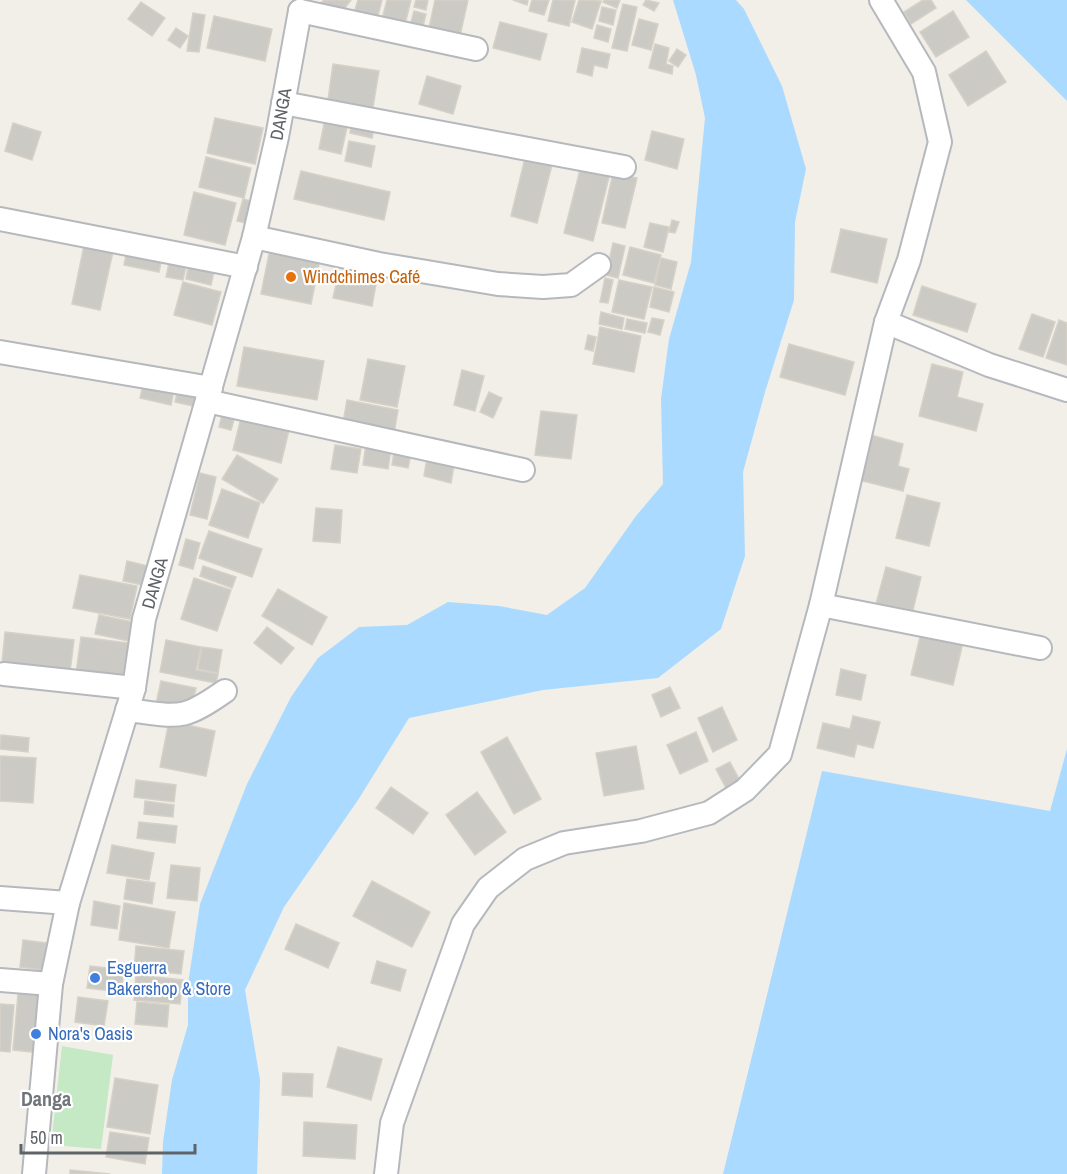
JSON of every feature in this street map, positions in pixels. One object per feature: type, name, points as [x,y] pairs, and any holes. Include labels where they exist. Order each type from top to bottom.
[{"type":"street","points":[[386,1174],[392,1123],[463,924],[488,888],[525,859],[564,843],[641,831],[709,813],[745,790],[780,754],[821,605],[886,322],[909,260],[940,142],[924,72],[881,0]]},
{"type":"street","points":[[295,6],[476,49]]},
{"type":"street","name":"DANGA","points":[[34,1174],[51,984],[68,903],[134,688],[144,619],[254,237],[283,103],[295,6]]},
{"type":"street","points":[[283,103],[624,167]]},
{"type":"street","points":[[0,219],[246,267]]},
{"type":"street","points":[[254,237],[379,264],[498,284],[543,287],[571,285],[599,265]]},
{"type":"street","points":[[886,322],[989,365],[1067,390]]},
{"type":"street","points":[[0,352],[209,394],[523,470]]},
{"type":"street","points":[[821,605],[1040,648]]},
{"type":"street","points":[[4,674],[134,688]]},
{"type":"street","points":[[127,710],[181,717],[197,711],[225,691]]},
{"type":"street","points":[[0,898],[68,903]]},
{"type":"street","points":[[0,980],[51,984]]},
{"type":"green space","points":[[62,1046],[113,1055],[101,1149],[51,1145]]},
{"type":"water","points":[[673,0],[736,0],[744,9],[782,86],[806,169],[795,222],[794,300],[743,472],[745,556],[721,629],[658,678],[543,690],[409,718],[358,800],[284,907],[245,990],[260,1080],[257,1174],[162,1174],[163,1142],[172,1080],[188,1025],[188,984],[200,904],[247,784],[291,697],[318,658],[359,627],[407,625],[448,602],[499,606],[547,615],[585,588],[636,516],[663,484],[661,399],[669,339],[691,262],[705,118],[696,75]]},
{"type":"water","points":[[966,0],[1067,0],[1067,101]]},
{"type":"water","points":[[1067,749],[1067,1174],[723,1174],[822,771],[1050,811]]},
{"type":"building","points":[[324,0],[351,0],[338,17],[320,4]]},
{"type":"building","points":[[358,0],[382,0],[377,19],[354,13]]},
{"type":"building","points":[[387,0],[411,0],[404,28],[381,23]]},
{"type":"building","points":[[416,0],[428,0],[426,10],[414,7]]},
{"type":"building","points":[[435,0],[468,0],[459,40],[428,33]]},
{"type":"building","points":[[513,0],[528,0],[527,5]]},
{"type":"building","points":[[532,0],[549,0],[544,15],[529,11]]},
{"type":"building","points":[[553,0],[575,0],[569,26],[548,21]]},
{"type":"building","points":[[579,0],[601,1],[592,29],[572,22]]},
{"type":"building","points":[[604,0],[620,0],[617,8],[603,2]]},
{"type":"building","points":[[646,0],[659,3],[654,11],[643,5]]},
{"type":"building","points":[[923,0],[931,0],[936,8],[911,24],[904,12]]},
{"type":"building","points":[[141,2],[165,18],[152,36],[128,19]]},
{"type":"building","points":[[623,4],[637,7],[627,51],[612,48]]},
{"type":"building","points":[[602,7],[616,10],[613,25],[599,21]]},
{"type":"building","points":[[414,11],[426,14],[422,30],[410,26]]},
{"type":"building","points":[[953,11],[969,37],[936,57],[920,32]]},
{"type":"building","points":[[193,13],[205,15],[199,52],[187,51]]},
{"type":"building","points":[[214,16],[272,29],[265,61],[207,48]]},
{"type":"building","points":[[639,19],[658,24],[651,50],[632,45]]},
{"type":"building","points":[[500,22],[547,34],[540,60],[493,48]]},
{"type":"building","points":[[597,25],[611,29],[608,42],[594,38]]},
{"type":"building","points":[[176,28],[188,36],[180,48],[168,40]]},
{"type":"building","points":[[655,44],[669,48],[666,64],[673,66],[672,74],[649,68]]},
{"type":"building","points":[[582,48],[610,54],[607,68],[594,65],[592,76],[577,72]]},
{"type":"building","points":[[677,49],[686,55],[678,67],[669,61]]},
{"type":"building","points":[[986,51],[1006,82],[968,106],[949,75]]},
{"type":"building","points":[[333,64],[379,71],[373,107],[328,100]]},
{"type":"building","points":[[427,76],[461,86],[453,114],[419,104]]},
{"type":"building","points":[[326,114],[349,118],[341,154],[319,149]]},
{"type":"building","points":[[215,118],[263,128],[255,164],[207,153]]},
{"type":"building","points":[[353,118],[375,122],[372,138],[350,133]]},
{"type":"building","points":[[13,123],[41,132],[32,160],[5,151]]},
{"type":"building","points":[[652,131],[684,139],[677,169],[645,160]]},
{"type":"building","points":[[349,141],[375,146],[371,167],[345,161]]},
{"type":"building","points":[[526,154],[553,161],[537,223],[511,216]]},
{"type":"building","points":[[206,157],[251,168],[244,198],[199,187]]},
{"type":"building","points":[[582,162],[611,169],[593,241],[564,233]]},
{"type":"building","points":[[301,171],[390,192],[384,220],[294,199]]},
{"type":"building","points":[[613,173],[637,178],[625,228],[602,223]]},
{"type":"building","points":[[194,192],[236,203],[225,245],[184,235]]},
{"type":"building","points":[[243,199],[259,203],[254,225],[237,221]]},
{"type":"building","points":[[672,220],[679,222],[675,233],[669,232]]},
{"type":"building","points":[[650,223],[669,227],[663,252],[644,247]]},
{"type":"building","points":[[841,229],[887,239],[877,283],[831,272]]},
{"type":"building","points":[[85,241],[114,247],[100,310],[72,304]]},
{"type":"building","points":[[613,243],[625,246],[618,278],[606,275]]},
{"type":"building","points":[[128,246],[163,253],[159,272],[124,265]]},
{"type":"building","points":[[630,247],[661,255],[654,283],[623,275]]},
{"type":"building","name":"Windchimes Café","points":[[270,249],[320,259],[311,304],[261,294]]},
{"type":"building","points":[[171,254],[188,257],[183,280],[166,277]]},
{"type":"building","points":[[190,257],[216,262],[211,285],[186,279]]},
{"type":"building","points":[[661,258],[677,262],[671,289],[655,285]]},
{"type":"building","points":[[338,276],[376,284],[372,306],[333,298]]},
{"type":"building","points":[[605,278],[613,280],[608,303],[600,302]]},
{"type":"building","points":[[619,280],[652,287],[644,319],[612,312]]},
{"type":"building","points":[[183,282],[221,292],[212,325],[174,315]]},
{"type":"building","points":[[922,286],[976,304],[967,332],[913,315]]},
{"type":"building","points":[[654,287],[674,292],[669,312],[650,307]]},
{"type":"building","points":[[601,312],[624,318],[622,329],[599,324]]},
{"type":"building","points":[[1032,314],[1055,322],[1043,357],[1019,349]]},
{"type":"building","points":[[652,318],[664,320],[660,335],[648,332]]},
{"type":"building","points":[[627,319],[647,323],[645,333],[625,329]]},
{"type":"building","points":[[1059,320],[1067,323],[1067,365],[1046,358]]},
{"type":"building","points":[[600,327],[641,336],[634,372],[593,364]]},
{"type":"building","points":[[588,335],[596,337],[593,351],[585,349]]},
{"type":"building","points":[[789,344],[854,362],[845,395],[780,377]]},
{"type":"building","points":[[244,347],[324,361],[317,400],[237,386]]},
{"type":"building","points":[[368,359],[405,366],[397,407],[360,400]]},
{"type":"building","points":[[932,364],[963,372],[957,397],[983,404],[976,431],[919,416]]},
{"type":"building","points":[[462,370],[484,376],[475,411],[454,405]]},
{"type":"building","points":[[145,377],[175,384],[171,405],[140,398]]},
{"type":"building","points":[[179,384],[197,388],[193,406],[175,402]]},
{"type":"building","points":[[489,392],[502,398],[493,418],[480,412]]},
{"type":"building","points":[[347,400],[398,410],[393,439],[342,429]]},
{"type":"building","points":[[224,406],[237,409],[231,430],[219,427]]},
{"type":"building","points":[[243,410],[291,422],[281,463],[233,450]]},
{"type":"building","points":[[541,411],[577,415],[571,459],[535,455]]},
{"type":"building","points":[[871,435],[903,444],[898,466],[909,469],[903,491],[859,480]]},
{"type":"building","points":[[366,444],[391,449],[388,469],[363,465]]},
{"type":"building","points":[[335,445],[361,449],[357,473],[331,469]]},
{"type":"building","points":[[395,446],[412,449],[408,468],[392,465]]},
{"type":"building","points":[[428,452],[455,459],[451,483],[424,476]]},
{"type":"building","points":[[237,455],[278,479],[263,503],[222,479]]},
{"type":"building","points":[[200,473],[216,477],[207,519],[190,515]]},
{"type":"building","points":[[222,489],[260,503],[248,538],[209,525]]},
{"type":"building","points":[[907,495],[940,503],[929,546],[896,538]]},
{"type":"building","points":[[316,508],[342,510],[340,543],[313,541]]},
{"type":"building","points":[[209,531],[262,549],[252,577],[199,558]]},
{"type":"building","points":[[186,539],[200,543],[193,569],[179,565]]},
{"type":"building","points":[[127,561],[152,567],[148,586],[123,581]]},
{"type":"building","points":[[203,566],[236,577],[232,588],[200,576]]},
{"type":"building","points":[[886,567],[921,577],[913,610],[876,604]]},
{"type":"building","points":[[80,575],[137,586],[130,619],[73,608]]},
{"type":"building","points":[[194,578],[231,590],[217,631],[181,619]]},
{"type":"building","points":[[278,589],[327,617],[312,645],[262,616]]},
{"type":"building","points":[[99,615],[138,623],[134,642],[95,634]]},
{"type":"building","points":[[267,627],[294,648],[281,664],[254,643]]},
{"type":"building","points":[[922,628],[964,638],[953,685],[911,675]]},
{"type":"building","points":[[5,632],[74,640],[70,672],[2,663]]},
{"type":"building","points":[[81,637],[135,644],[130,680],[76,673]]},
{"type":"building","points":[[166,640],[201,647],[196,670],[218,674],[216,683],[160,672]]},
{"type":"building","points":[[202,647],[222,650],[218,673],[198,669]]},
{"type":"building","points":[[841,669],[866,675],[861,700],[836,695]]},
{"type":"building","points":[[161,681],[196,688],[190,712],[156,704]]},
{"type":"building","points":[[670,687],[680,708],[661,717],[652,695]]},
{"type":"building","points":[[722,707],[737,740],[713,752],[698,718]]},
{"type":"building","points":[[853,716],[880,722],[873,748],[857,744],[854,757],[817,748],[823,723],[850,729]]},
{"type":"building","points":[[169,721],[215,731],[206,776],[160,767]]},
{"type":"building","points":[[696,732],[708,761],[680,774],[667,745]]},
{"type":"building","points":[[1,735],[29,738],[28,752],[0,749]]},
{"type":"building","points":[[507,737],[541,799],[514,814],[481,752]]},
{"type":"building","points":[[636,746],[644,789],[604,796],[596,753]]},
{"type":"building","points":[[0,756],[36,758],[33,803],[0,801]]},
{"type":"building","points":[[730,762],[741,783],[727,790],[716,769]]},
{"type":"building","points":[[136,780],[176,785],[174,802],[134,797]]},
{"type":"building","points":[[391,787],[428,813],[413,834],[376,808]]},
{"type":"building","points":[[477,792],[506,832],[475,855],[446,815]]},
{"type":"building","points":[[145,801],[174,805],[173,817],[144,814]]},
{"type":"building","points":[[139,822],[177,826],[175,843],[137,838]]},
{"type":"building","points":[[112,845],[154,853],[149,880],[107,873]]},
{"type":"building","points":[[171,865],[200,868],[197,901],[167,898]]},
{"type":"building","points":[[127,879],[155,883],[152,904],[124,899]]},
{"type":"building","points":[[372,881],[430,912],[412,947],[353,916]]},
{"type":"building","points":[[94,901],[120,906],[117,929],[91,925]]},
{"type":"building","points":[[124,903],[175,912],[169,948],[119,940]]},
{"type":"building","points":[[296,924],[339,943],[328,968],[285,949]]},
{"type":"building","points":[[23,940],[46,943],[43,970],[20,967]]},
{"type":"building","points":[[136,946],[184,951],[181,974],[134,969]]},
{"type":"building","points":[[377,961],[406,970],[400,991],[371,983]]},
{"type":"building","points":[[90,966],[124,970],[121,992],[87,988]]},
{"type":"building","points":[[136,975],[183,980],[180,1004],[134,1000]]},
{"type":"building","points":[[19,983],[46,986],[41,1053],[13,1050]]},
{"type":"building","points":[[78,997],[108,1001],[104,1026],[75,1022]]},
{"type":"building","points":[[137,1002],[169,1005],[167,1027],[135,1024]]},
{"type":"building","points":[[0,1004],[14,1005],[10,1052],[0,1051]]},
{"type":"building","points":[[338,1047],[382,1059],[371,1100],[327,1087]]},
{"type":"building","points":[[283,1073],[313,1074],[312,1097],[282,1095]]},
{"type":"building","points":[[115,1078],[158,1085],[150,1134],[107,1127]]},
{"type":"building","points":[[304,1122],[357,1125],[355,1159],[303,1156]]},
{"type":"building","points":[[110,1132],[149,1138],[145,1164],[106,1157]]},
{"type":"building","points":[[70,1170],[110,1174],[70,1174]]},
{"type":"place","name":"Windchimes Café","points":[[291,277]]},
{"type":"place","name":"Esguerra Bakershop & Store","points":[[95,978]]},
{"type":"place","name":"Nora's Oasis","points":[[36,1034]]},
{"type":"district","name":"Danga","points":[[46,1099]]}]
